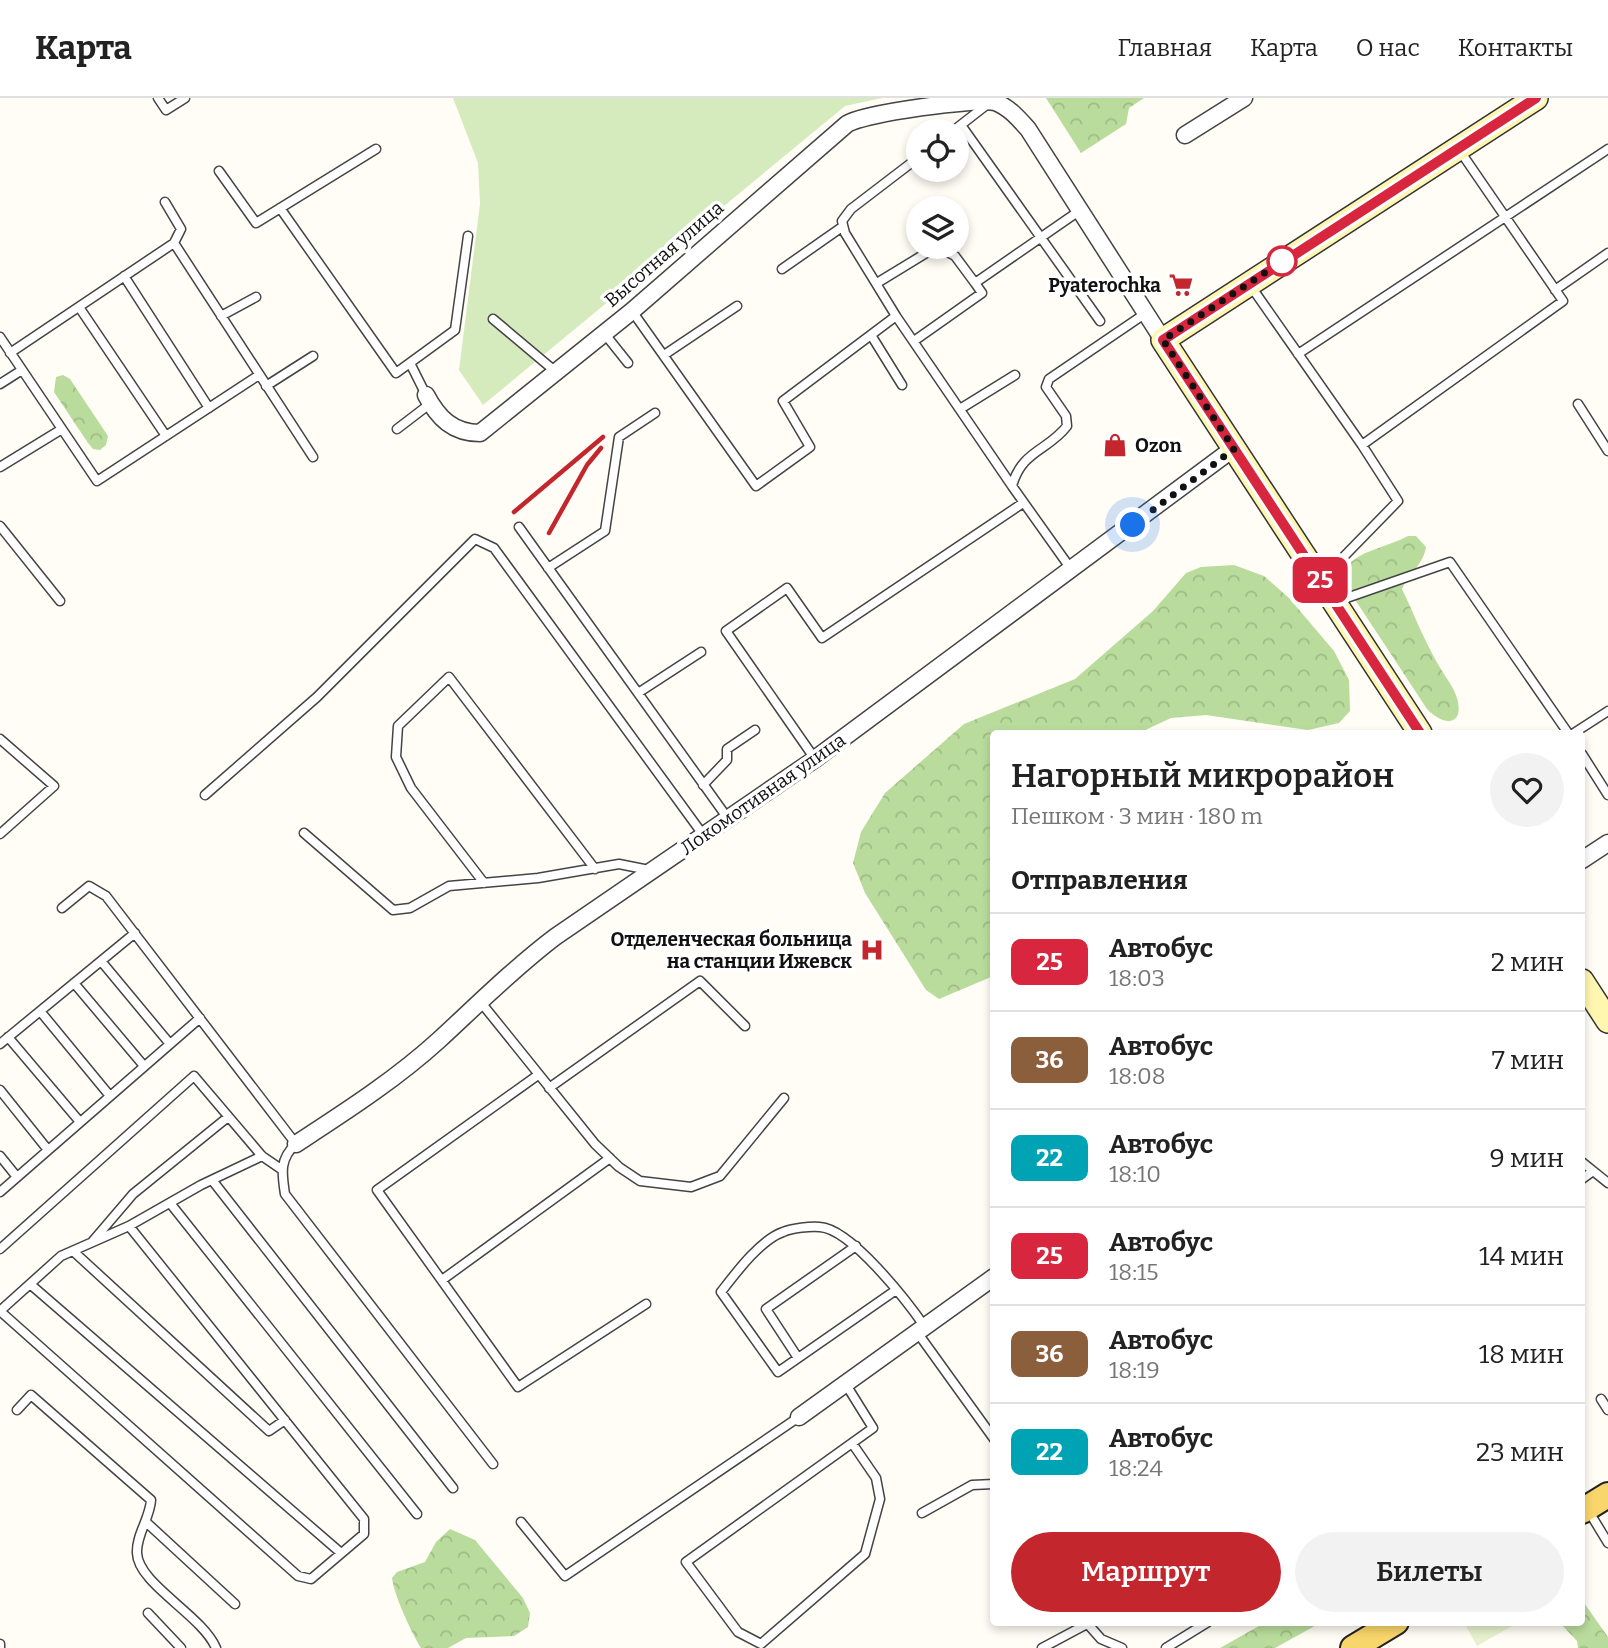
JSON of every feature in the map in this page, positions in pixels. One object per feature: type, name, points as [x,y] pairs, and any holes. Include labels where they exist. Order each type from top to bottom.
[{"type":"main road","points":[[1585,1508],[1608,1495]]},
{"type":"main road","points":[[1353,1648],[1389,1626]]},
{"type":"street","points":[[1185,135],[1244,98]]},
{"type":"street","points":[[1163,340],[1536,98]]},
{"type":"street","name":"Высотная улица","points":[[428,399],[443,421],[463,432],[480,433],[632,311],[847,124],[862,117],[946,100],[993,101]]},
{"type":"street","points":[[993,101],[1013,113],[1028,129],[1418,730]]},
{"type":"street","name":"Локомотивная улица","points":[[296,1144],[395,1075],[438,1041],[479,1000],[555,937],[816,759],[1234,449]]},
{"type":"street","points":[[1585,858],[1608,843]]},
{"type":"street","points":[[1585,986],[1608,1021]]},
{"type":"street","points":[[799,1417],[990,1280]]},
{"type":"lane","points":[[158,98],[166,110],[185,98]]},
{"type":"lane","points":[[969,119],[993,101]]},
{"type":"lane","points":[[969,136],[1100,321]]},
{"type":"lane","points":[[1362,445],[1563,301],[1503,218],[1458,148]]},
{"type":"lane","points":[[219,171],[256,223],[376,149]]},
{"type":"lane","points":[[1298,354],[1608,149]]},
{"type":"lane","points":[[906,167],[850,209],[842,221],[842,227],[896,316],[1072,571]]},
{"type":"lane","points":[[10,353],[173,243],[181,229],[165,202]]},
{"type":"lane","points":[[280,208],[396,373],[455,330],[468,236]]},
{"type":"lane","points":[[975,283],[1079,211]]},
{"type":"lane","points":[[782,269],[842,227]]},
{"type":"lane","points":[[173,243],[313,457]]},
{"type":"lane","points":[[1555,290],[1608,253]]},
{"type":"lane","points":[[877,283],[917,259]]},
{"type":"lane","points":[[914,341],[982,293],[957,259]]},
{"type":"lane","points":[[124,276],[209,408]]},
{"type":"lane","points":[[1249,283],[1398,501],[1320,580]]},
{"type":"lane","points":[[220,316],[256,297]]},
{"type":"lane","points":[[664,355],[737,306]]},
{"type":"lane","points":[[79,307],[166,436]]},
{"type":"lane","points":[[632,311],[756,486],[810,447],[783,401],[896,316]]},
{"type":"lane","points":[[1012,486],[1023,461],[1060,435],[1067,426],[1066,416],[1046,387],[1049,379],[1146,313]]},
{"type":"lane","points":[[493,319],[556,372]]},
{"type":"lane","points":[[604,333],[628,363]]},
{"type":"lane","points":[[871,335],[902,385]]},
{"type":"lane","points":[[0,337],[97,481],[259,375]]},
{"type":"lane","points":[[266,386],[313,356]]},
{"type":"lane","points":[[397,429],[428,399],[410,363]]},
{"type":"lane","points":[[0,384],[22,370]]},
{"type":"lane","points":[[960,410],[1015,375]]},
{"type":"lane","points":[[1578,404],[1608,451]]},
{"type":"lane","points":[[548,568],[605,531],[619,437],[655,413]]},
{"type":"lane","points":[[0,467],[62,429]]},
{"type":"lane","points":[[816,759],[726,631],[787,588],[822,638],[1023,503]]},
{"type":"lane","points":[[0,526],[60,601]]},
{"type":"lane","points":[[519,527],[729,820]]},
{"type":"lane","points":[[205,795],[317,697],[475,539],[494,548],[704,836]]},
{"type":"lane","points":[[1334,602],[1450,562],[1566,730]]},
{"type":"lane","points":[[638,693],[701,652]]},
{"type":"lane","points":[[484,883],[411,788],[396,757],[398,726],[449,677],[595,869]]},
{"type":"lane","points":[[1579,730],[1608,711]]},
{"type":"lane","points":[[703,785],[727,760],[727,749],[755,730]]},
{"type":"lane","points":[[0,739],[54,786],[0,834]]},
{"type":"lane","points":[[1585,759],[1608,795]]},
{"type":"lane","points":[[304,833],[393,910],[410,908],[449,886],[619,864],[652,871]]},
{"type":"lane","points":[[62,908],[89,886],[106,896],[135,933],[296,1144],[288,1151],[281,1169],[285,1195],[493,1464]]},
{"type":"lane","points":[[0,1044],[135,933]]},
{"type":"lane","points":[[101,961],[170,1044]]},
{"type":"lane","points":[[549,1088],[700,981],[745,1026]]},
{"type":"lane","points":[[74,983],[144,1066]]},
{"type":"lane","points":[[479,1000],[549,1088],[610,1158],[640,1181],[691,1187],[720,1176],[784,1098]]},
{"type":"lane","points":[[40,1011],[110,1096]]},
{"type":"lane","points":[[0,1192],[200,1018]]},
{"type":"lane","points":[[8,1037],[80,1122]]},
{"type":"lane","points":[[538,1074],[377,1190],[518,1387],[646,1304]]},
{"type":"lane","points":[[0,1249],[194,1076],[262,1156],[281,1169]]},
{"type":"lane","points":[[0,1090],[48,1150]]},
{"type":"lane","points":[[90,1244],[133,1194],[228,1117]]},
{"type":"lane","points":[[0,1156],[18,1177]]},
{"type":"lane","points":[[129,1226],[364,1519],[364,1534],[311,1579],[298,1576],[0,1311],[61,1256],[129,1226],[262,1156]]},
{"type":"lane","points":[[442,1280],[610,1158]]},
{"type":"lane","points":[[1585,1164],[1608,1183]]},
{"type":"lane","points":[[1585,1176],[1594,1171]]},
{"type":"lane","points":[[212,1180],[453,1488]]},
{"type":"lane","points":[[170,1203],[417,1514]]},
{"type":"lane","points":[[896,1290],[778,1372],[721,1292],[744,1262],[782,1232],[822,1226],[856,1246],[896,1290],[990,1433]]},
{"type":"lane","points":[[798,1358],[766,1309],[856,1246]]},
{"type":"lane","points":[[74,1251],[269,1431],[285,1420]]},
{"type":"lane","points":[[30,1284],[341,1553]]},
{"type":"lane","points":[[845,1383],[873,1428],[852,1443],[686,1562],[738,1632],[761,1644],[865,1554],[880,1499],[876,1478],[852,1443]]},
{"type":"lane","points":[[17,1410],[31,1395],[151,1500],[136,1551],[139,1564],[153,1581],[192,1615],[211,1636],[216,1648]]},
{"type":"lane","points":[[1601,1399],[1608,1410]]},
{"type":"lane","points":[[521,1522],[565,1576],[799,1417]]},
{"type":"lane","points":[[922,1513],[972,1485],[990,1484]]},
{"type":"lane","points":[[1585,1510],[1608,1543]]},
{"type":"lane","points":[[146,1522],[235,1605]]},
{"type":"lane","points":[[148,1613],[181,1648]]},
{"type":"lane","points":[[1042,1648],[1081,1626]]},
{"type":"lane","points":[[1089,1626],[1101,1639],[1122,1648]]},
{"type":"lane","points":[[1166,1648],[1202,1626]]},
{"type":"green space","points":[[453,98],[882,98],[845,106],[483,405],[459,370],[480,204],[478,163]]},
{"type":"green space","points":[[1046,98],[1144,98],[1129,108],[1126,124],[1081,153]]},
{"type":"green space","points":[[63,375],[70,379],[108,436],[106,445],[100,450],[93,449],[88,443],[54,392],[56,377]]},
{"type":"green space","points":[[1408,536],[1416,536],[1426,547],[1402,589],[1457,698],[1458,714],[1451,721],[1440,719],[1427,709],[1352,595],[1348,577],[1351,562]]},
{"type":"green space","points":[[1234,565],[1264,576],[1289,598],[1334,651],[1349,680],[1350,711],[1339,723],[1308,730],[1206,715],[1171,718],[1145,730],[990,730],[990,977],[939,999],[926,990],[865,893],[853,863],[861,832],[885,793],[964,724],[1075,679],[1153,611],[1186,573],[1201,567]]},
{"type":"green space","points":[[450,1529],[475,1540],[523,1598],[530,1613],[528,1627],[514,1636],[466,1638],[448,1648],[421,1648],[396,1594],[392,1578],[397,1572],[425,1562],[436,1542]]},
{"type":"green space","points":[[1585,1604],[1608,1637],[1608,1648],[1578,1648],[1577,1641],[1563,1626],[1585,1626]]},
{"type":"green space","points":[[1259,1626],[1315,1626],[1275,1648],[1220,1648]]},
{"type":"green space","points":[[1466,1626],[1512,1626],[1477,1646]]},
{"type":"railway","points":[[514,512],[603,437]]},
{"type":"railway","points":[[549,533],[587,465],[601,448]]},
{"type":"bus line","name":"25","points":[[1418,730],[1163,340],[1536,98]]},
{"type":"place","name":"Pyaterochka","points":[[1181,285]]},
{"type":"place","name":"Ozon","points":[[1115,445]]},
{"type":"place","name":"Отделенческая больница на станции Ижевск","points":[[872,950]]},
{"type":"route","points":[[1133,525],[1234,449],[1163,340],[1284,260],[1282,261]]}]
